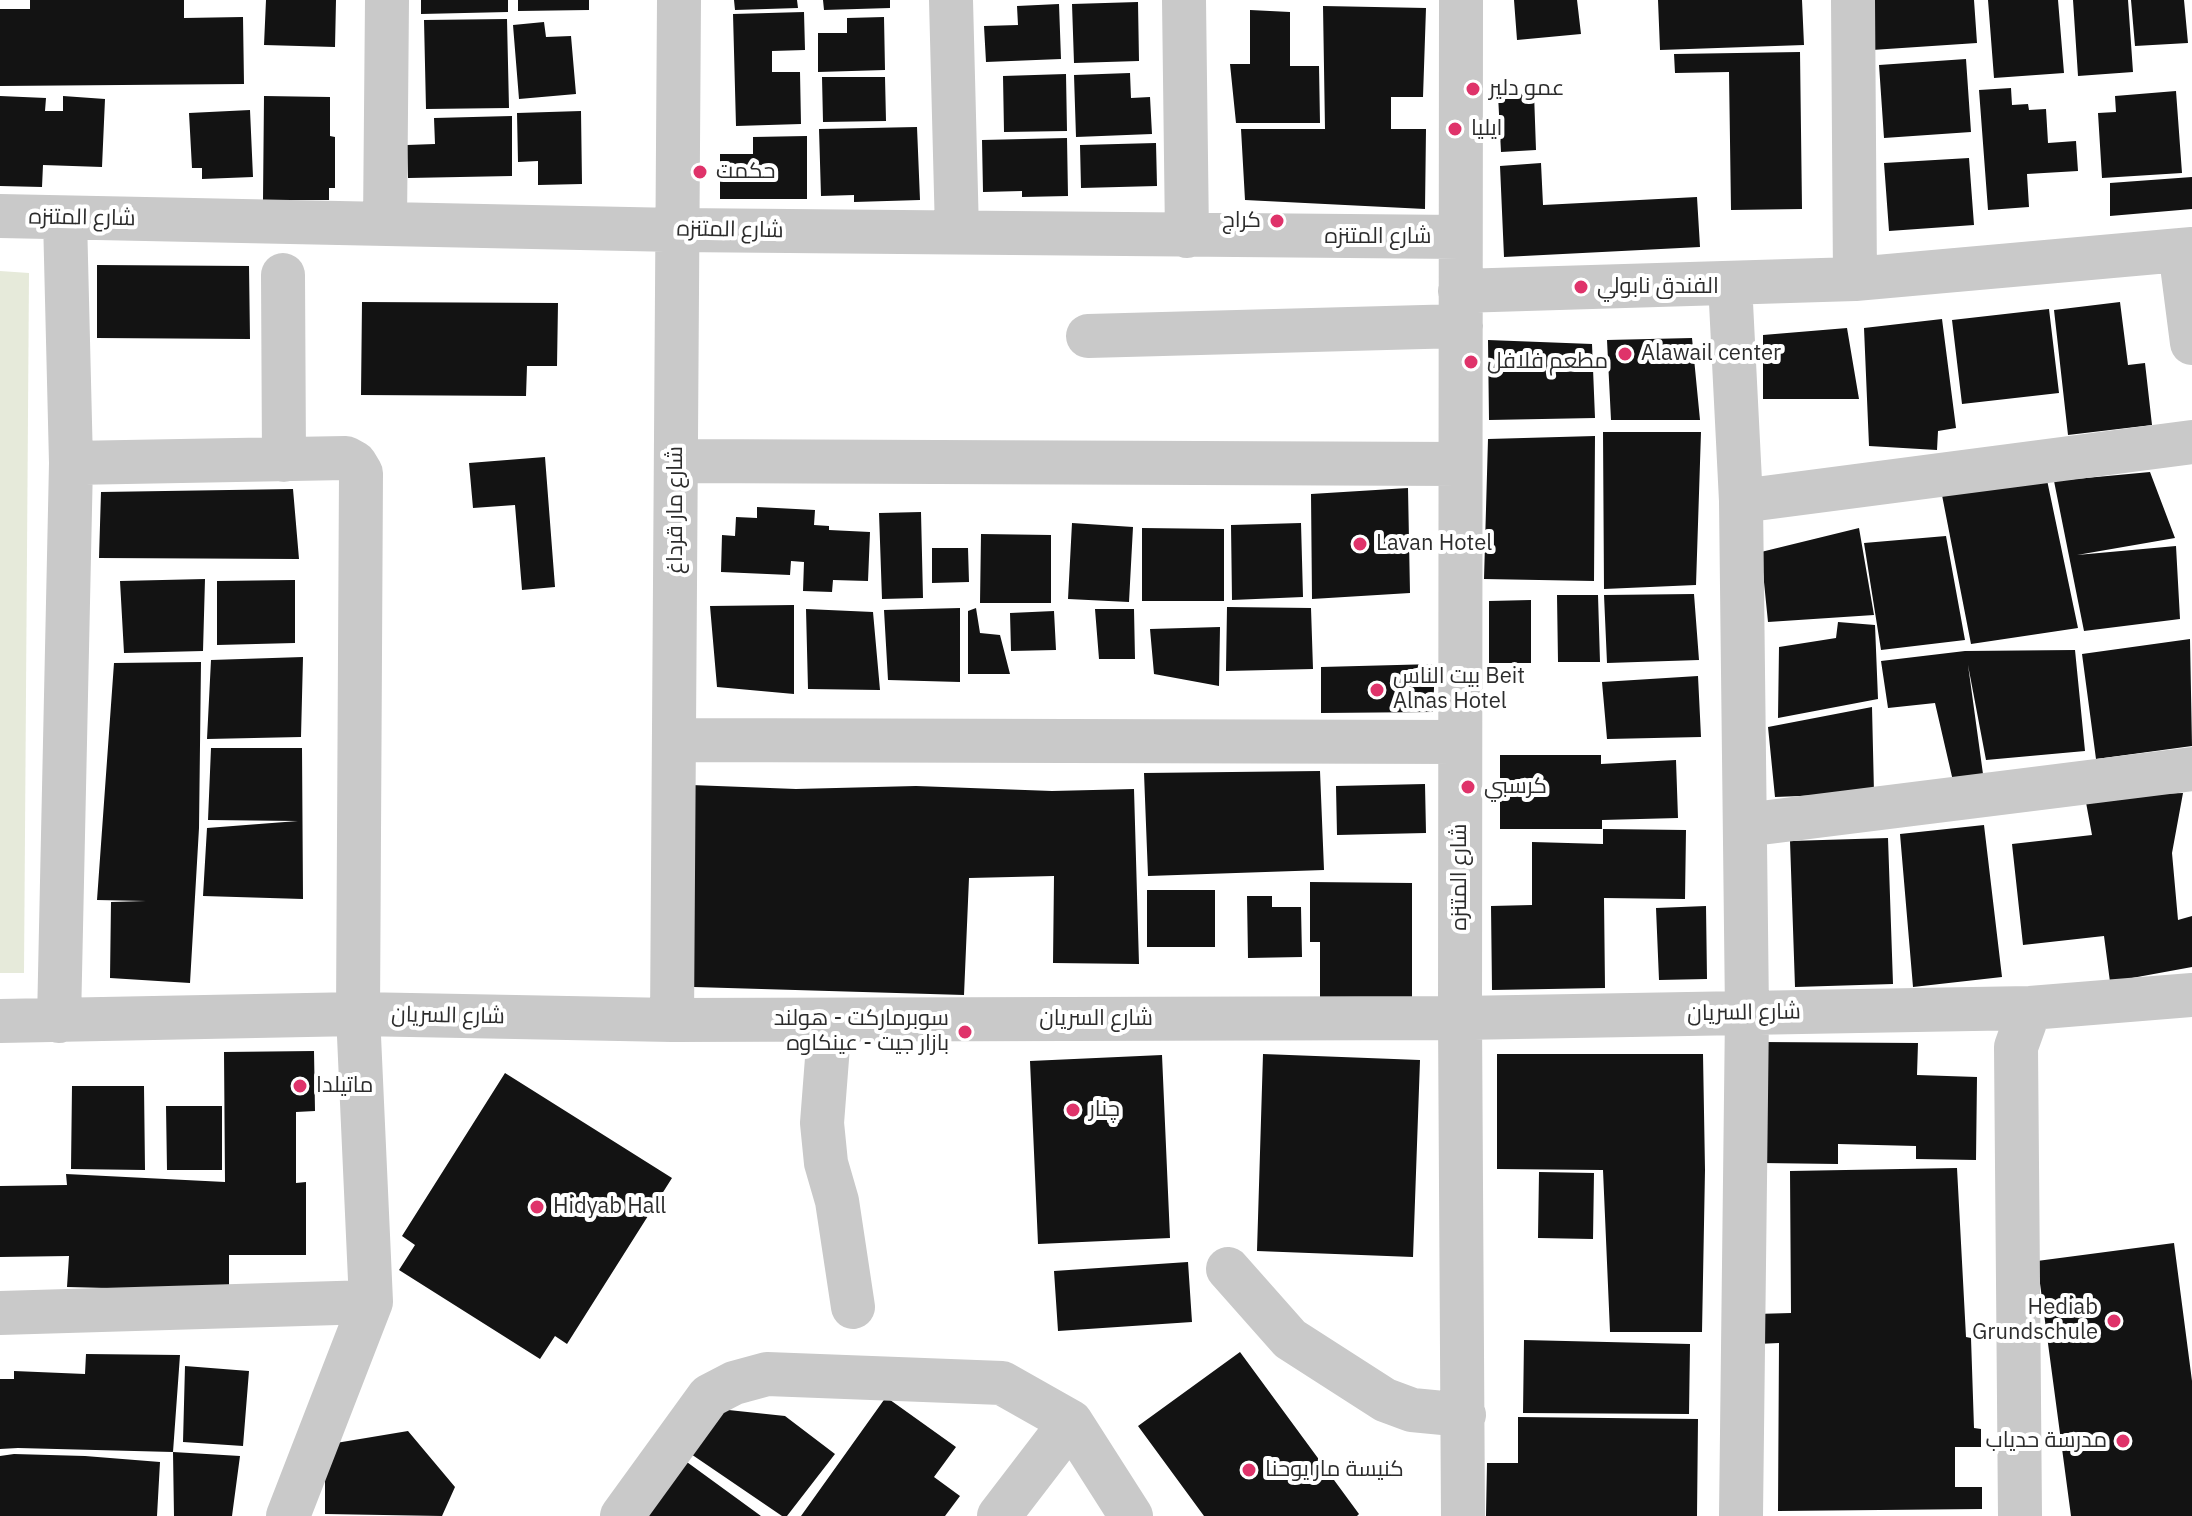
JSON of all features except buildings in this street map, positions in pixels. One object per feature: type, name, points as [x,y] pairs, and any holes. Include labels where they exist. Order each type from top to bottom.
[{"type":"street","points":[[385,224],[387,0]]},
{"type":"street","name":"شارع مار قرداغ","points":[[672,1020],[679,0]]},
{"type":"street","points":[[951,0],[957,232]]},
{"type":"street","points":[[1184,0],[1187,236]]},
{"type":"street","name":"شارع المتنزه","points":[[1461,0],[1463,1516]]},
{"type":"street","points":[[1853,0],[1855,279]]},
{"type":"street","name":"شارع المتنزه","points":[[0,216],[677,230],[1460,237]]},
{"type":"street","points":[[59,1021],[71,463],[65,218]]},
{"type":"street","points":[[1088,336],[1460,308],[1730,283],[1855,279],[2186,249],[2192,343]]},
{"type":"street","points":[[283,275],[284,460]]},
{"type":"street","points":[[1730,283],[1741,501],[1747,1013],[1741,1516]]},
{"type":"street","points":[[1741,501],[2192,442]]},
{"type":"street","points":[[71,463],[346,458],[355,463],[361,473],[358,1014],[371,1302],[288,1516]]},
{"type":"street","points":[[676,461],[1460,464]]},
{"type":"street","points":[[674,740],[1460,742]]},
{"type":"street","points":[[1745,825],[2192,769]]},
{"type":"street","name":"شارع السريان","points":[[0,1021],[358,1014],[672,1020],[1460,1018],[2030,1008],[2192,995]]},
{"type":"street","points":[[2020,1516],[2016,1047],[2030,1008]]},
{"type":"street","points":[[830,1020],[822,1123],[826,1163],[837,1201],[853,1307]]},
{"type":"street","points":[[1228,1269],[1290,1339],[1385,1400],[1412,1410],[1464,1415]]},
{"type":"street","points":[[0,1313],[371,1302]]},
{"type":"street","points":[[622,1516],[709,1396],[734,1383],[767,1374],[1002,1383],[1071,1422],[1131,1516]]},
{"type":"street","points":[[999,1516],[1071,1422]]},
{"type":"green space","points":[[0,271],[29,273],[24,973],[0,973]]},
{"type":"place","name":"عمو دلير","points":[[1473,89]]},
{"type":"place","name":"ايليا","points":[[1455,129]]},
{"type":"place","name":"حكمت","points":[[700,172]]},
{"type":"place","name":"كراج","points":[[1277,221]]},
{"type":"place","name":"الفندق نابولي","points":[[1581,287]]},
{"type":"place","name":"Alawail center","points":[[1625,354]]},
{"type":"place","name":"مطعم فلافل","points":[[1471,362]]},
{"type":"place","name":"Lavan Hotel","points":[[1360,544]]},
{"type":"place","name":"بيت الناس Beit Alnas Hotel","points":[[1377,690]]},
{"type":"place","name":"كرسبي","points":[[1468,787]]},
{"type":"place","name":"سوبرماركت - هولند بازار جيت - عينكاوه","points":[[965,1032]]},
{"type":"place","name":"ماتیلدا","points":[[300,1086]]},
{"type":"place","name":"چنار","points":[[1073,1110]]},
{"type":"place","name":"Hidyab Hall","points":[[537,1207]]},
{"type":"place","name":"Hediab Grundschule","points":[[2114,1321]]},
{"type":"place","name":"مدرسة حدياب","points":[[2123,1441]]},
{"type":"place","name":"كنيسة مار يوحنا","points":[[1249,1470]]}]
